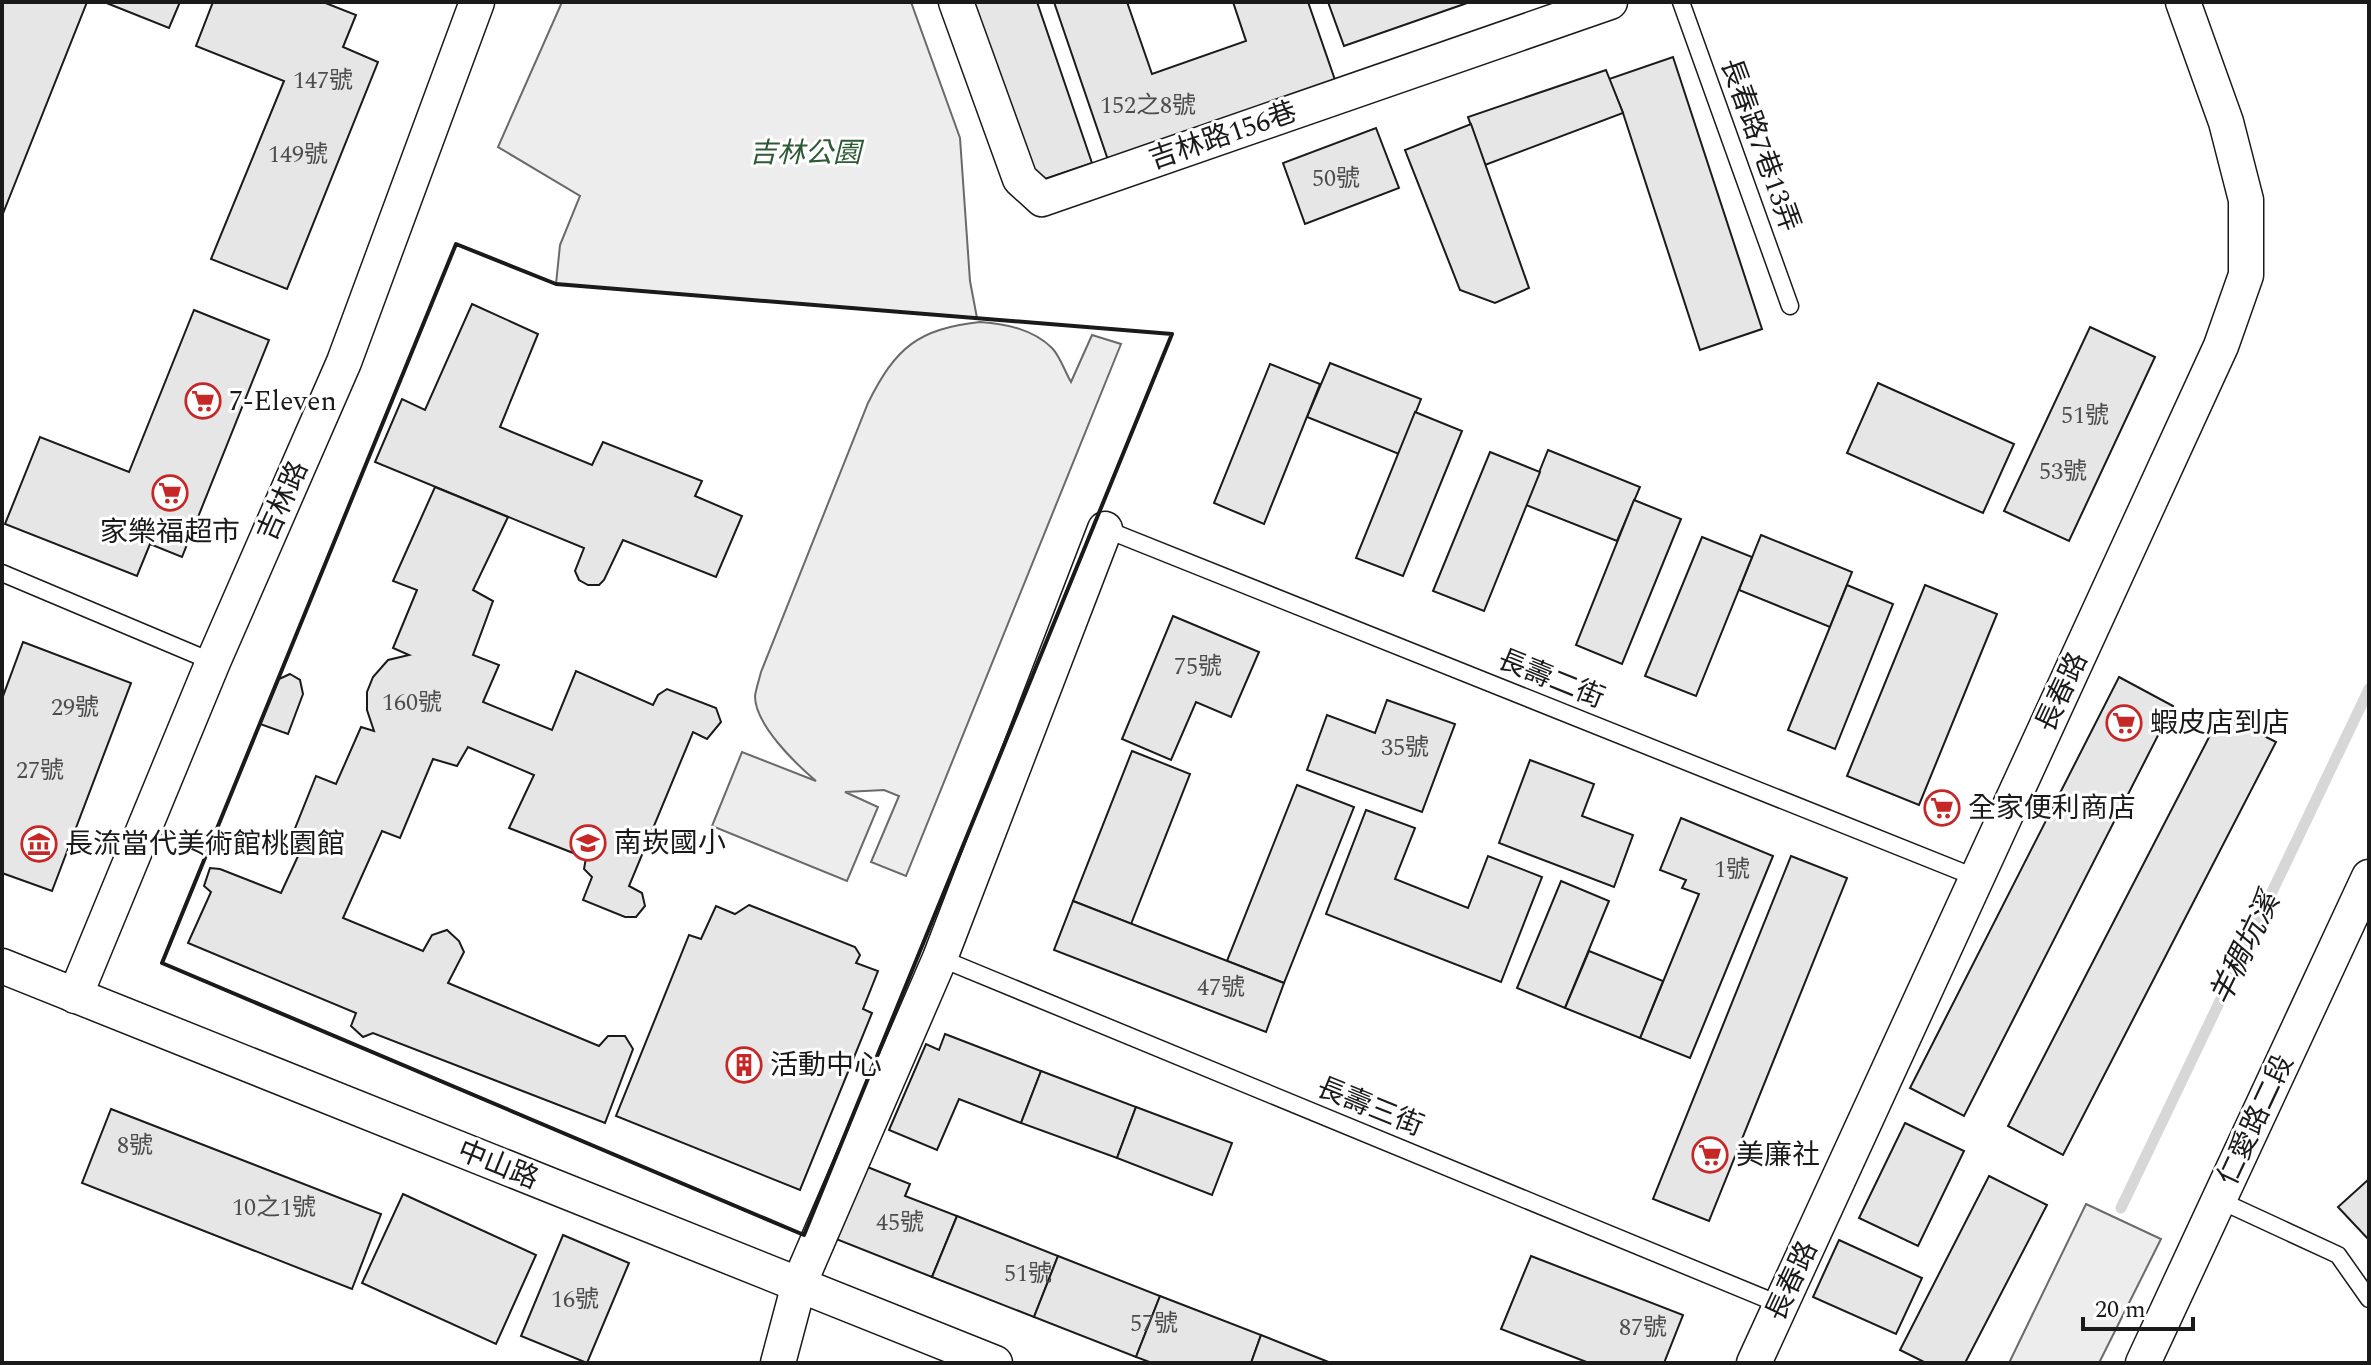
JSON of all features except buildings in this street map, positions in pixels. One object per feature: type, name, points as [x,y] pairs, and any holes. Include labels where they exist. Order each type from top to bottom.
[{"type":"street","name":"吉林路156巷","points":[[956,2],[1020,179],[1042,199],[1610,2]]},
{"type":"street","name":"長春路","points":[[1754,1363],[2221,346],[2246,275],[2246,200],[2226,122],[2183,2]]},
{"type":"street","name":"吉林路","points":[[75,996],[213,662],[344,362],[470,4]]},
{"type":"street","points":[[778,1363],[799,1284],[940,958],[1105,529]]},
{"type":"street","name":"仁愛路二段","points":[[2143,1363],[2369,877]]},
{"type":"street","name":"中山路","points":[[2,966],[995,1363]]},
{"type":"lane","name":"長春路7巷13弄","points":[[1681,2],[1790,306]]},
{"type":"lane","name":"長壽二街","points":[[1105,529],[1977,878]]},
{"type":"lane","points":[[2,573],[213,662]]},
{"type":"lane","name":"長壽三街","points":[[940,958],[1781,1305]]},
{"type":"lane","points":[[2219,1200],[2338,1255],[2369,1299]]},
{"type":"green space","name":"吉林公園","points":[[562,2],[911,2],[960,138],[970,281],[977,318],[556,284],[560,245],[580,196],[498,147]]},
{"type":"green space","points":[[980,322],[1000,324],[1036,336],[1058,355],[1071,382],[1092,335],[1121,344],[906,876],[871,862],[899,796],[884,790],[845,792],[878,807],[847,881],[712,826],[742,752],[816,781],[778,743],[762,719],[755,696],[761,672],[878,384],[911,344],[940,330]]},
{"type":"green space","points":[[2086,1204],[2161,1239],[2099,1363],[2009,1363]]},
{"type":"waterway","name":"羊稠坑溪","points":[[2121,1208],[2369,689]]},
{"type":"wall","points":[[456,244],[556,284],[1172,334],[804,1235],[162,963],[456,244]]},
{"type":"place","name":"7-Eleven","points":[[203,401]]},
{"type":"place","name":"家樂福超市","points":[[170,493]]},
{"type":"place","name":"蝦皮店到店","points":[[2124,723]]},
{"type":"place","name":"全家便利商店","points":[[1942,808]]},
{"type":"place","name":"南崁國小","points":[[588,843]]},
{"type":"place","name":"長流當代美術館桃園館","points":[[39,844]]},
{"type":"place","name":"活動中心","points":[[744,1065]]},
{"type":"place","name":"美廉社","points":[[1710,1155]]}]
